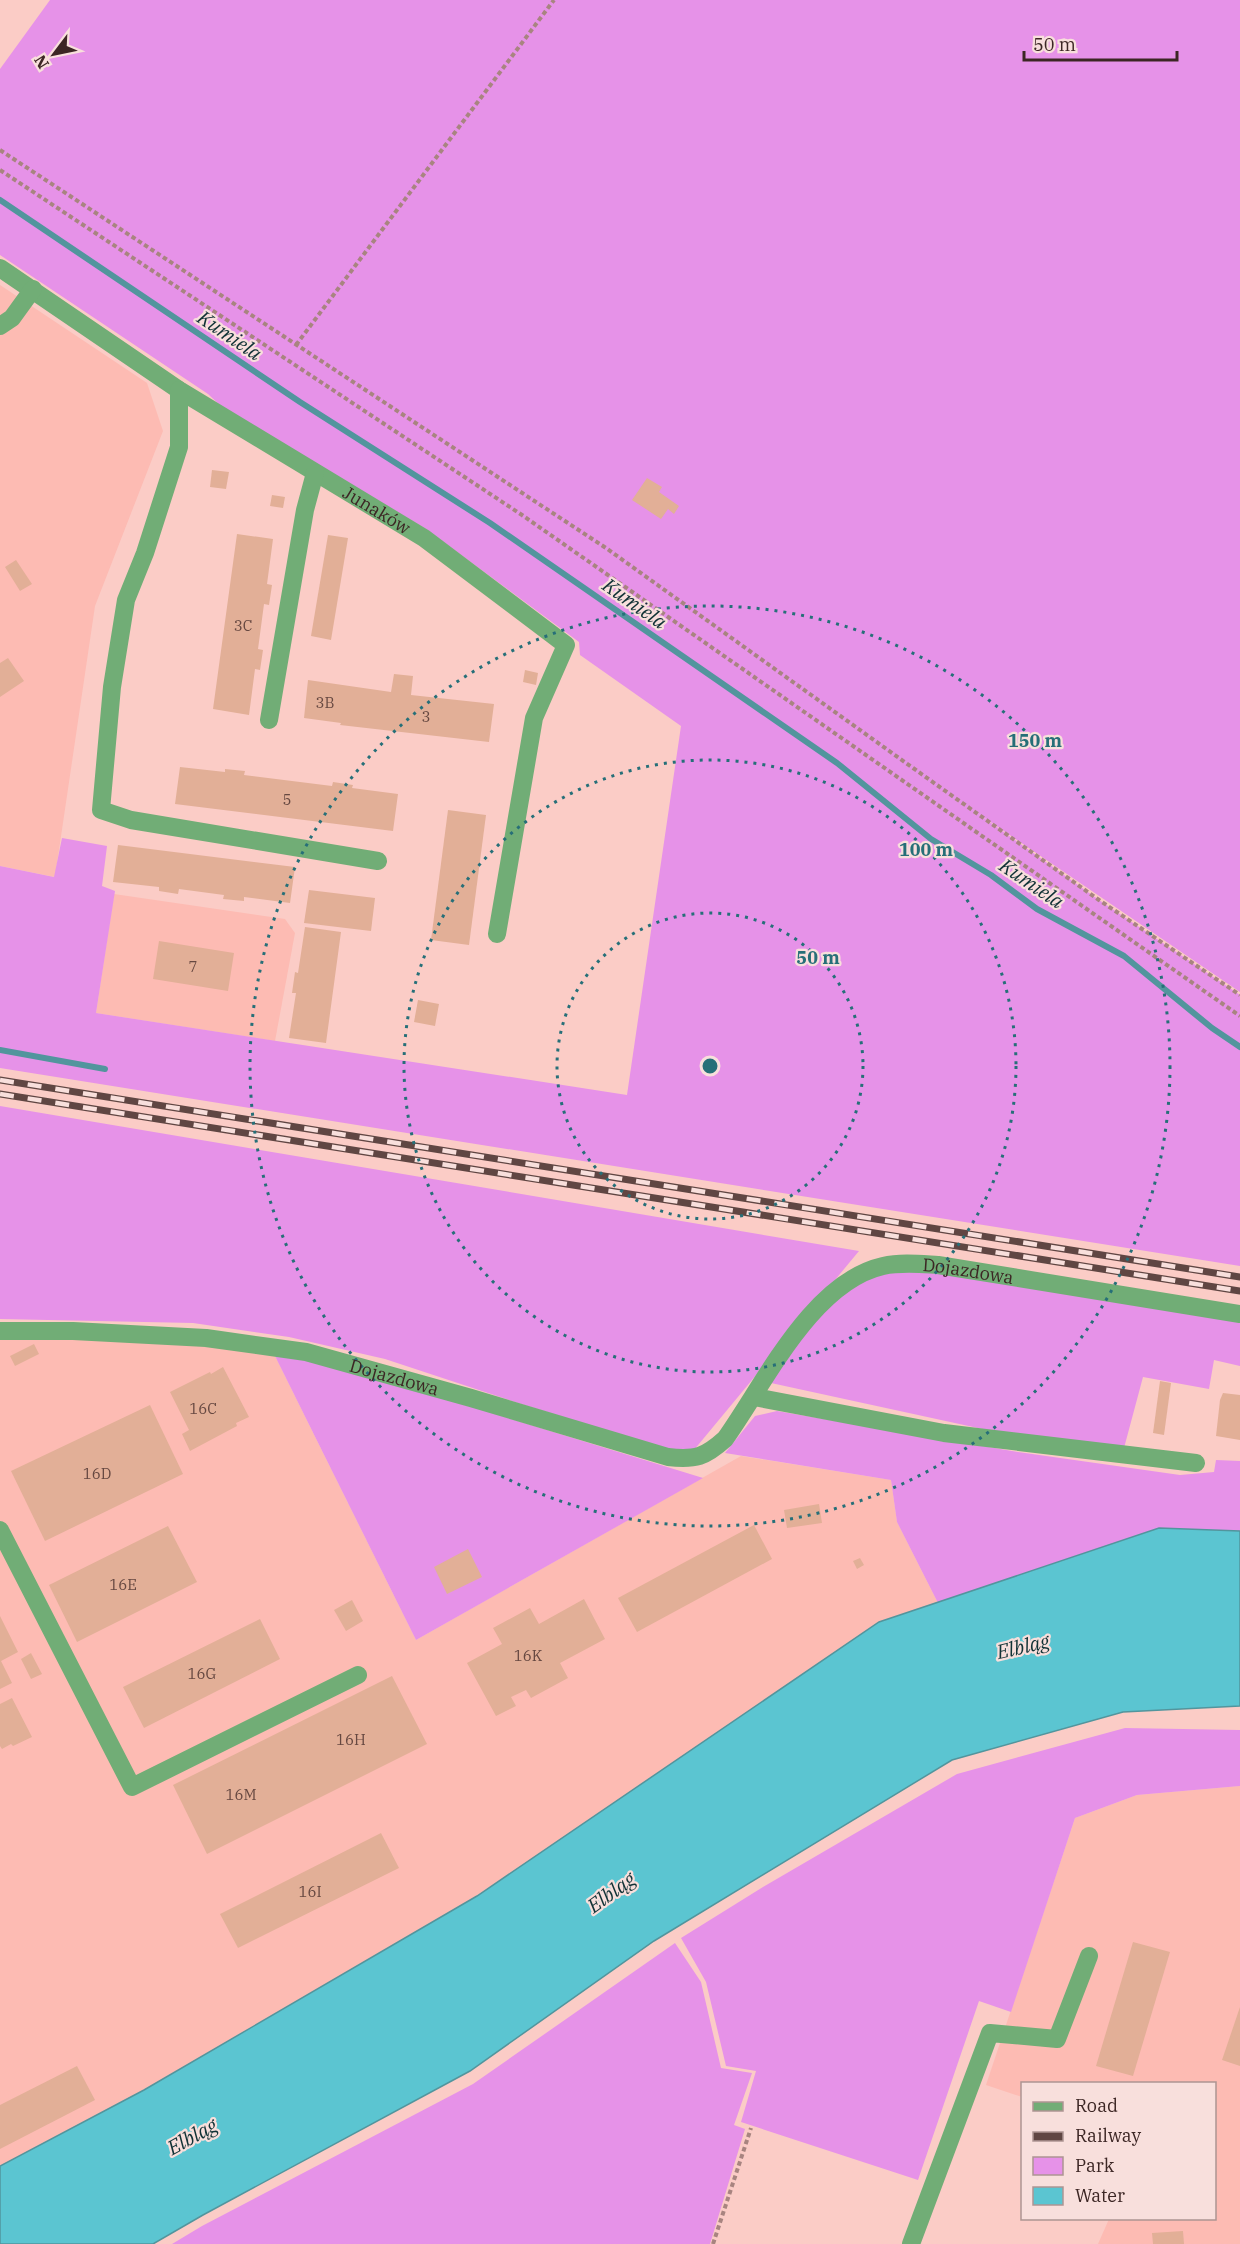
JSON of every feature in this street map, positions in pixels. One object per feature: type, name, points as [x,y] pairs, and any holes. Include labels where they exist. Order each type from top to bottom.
[{"type":"street","name":"Junaków","points":[[0,268],[178,390],[424,538],[566,645],[534,718],[497,934]]},
{"type":"street","points":[[0,326],[12,318],[33,289]]},
{"type":"street","points":[[178,390],[179,447],[145,553],[126,600],[111,687],[101,810],[131,820],[378,861]]},
{"type":"street","points":[[269,720],[304,510],[315,473]]},
{"type":"street","name":"Dojazdowa","points":[[0,1332],[72,1331],[206,1338],[297,1350],[471,1398],[668,1457],[691,1459],[711,1451],[725,1439],[800,1327],[825,1299],[850,1280],[882,1266],[906,1263],[938,1265],[1240,1314]]},
{"type":"street","points":[[754,1397],[944,1433],[1196,1463]]},
{"type":"street","points":[[0,1530],[132,1787],[358,1675]]},
{"type":"street","points":[[911,2244],[990,2033],[1057,2039],[1089,1956]]},
{"type":"path","points":[[296,345],[554,0]]},
{"type":"path","points":[[0,150],[606,548],[950,795],[1099,900],[1240,995]]},
{"type":"path","points":[[0,170],[522,515],[1240,1016]]},
{"type":"path","points":[[713,2244],[751,2128]]},
{"type":"shaded area","points":[[0,285],[147,383],[163,431],[95,606],[55,877],[0,866]]},
{"type":"shaded area","points":[[114,894],[285,919],[295,933],[275,1041],[96,1013]]},
{"type":"shaded area","points":[[0,1337],[185,1342],[273,1352],[416,1640],[741,1456],[891,1480],[897,1522],[938,1603],[879,1623],[477,1896],[144,2090],[0,2166]]},
{"type":"shaded area","points":[[1240,1786],[1240,2244],[1098,2244],[1109,2220],[1216,2220],[1216,2082],[1021,2082],[1021,2097],[986,2085],[1075,1818],[1137,1795]]},
{"type":"green space","points":[[50,0],[1240,0],[1240,992],[970,808],[1099,900],[1240,995],[1240,1266],[0,1068],[0,866],[54,877],[62,838],[107,846],[102,886],[115,891],[96,1013],[627,1095],[681,726],[580,655],[579,642],[426,529],[223,408],[208,394],[0,255],[0,69]]},
{"type":"green space","points":[[0,1106],[859,1251],[689,1456],[385,1359],[289,1337],[193,1323],[0,1319]]},
{"type":"green space","points":[[899,1268],[934,1269],[1240,1319],[1240,1366],[1214,1360],[1209,1389],[1143,1377],[1124,1448],[987,1430],[771,1383],[814,1317],[861,1281]]},
{"type":"green space","points":[[273,1352],[362,1373],[703,1478],[416,1640]]},
{"type":"green space","points":[[777,1411],[1018,1452],[1180,1475],[1214,1472],[1216,1460],[1240,1461],[1240,1531],[1159,1528],[938,1603],[897,1522],[891,1480],[725,1453],[755,1416]]},
{"type":"green space","points":[[1125,1728],[1240,1730],[1240,1786],[1137,1795],[1075,1818],[1011,2012],[979,2001],[918,2180],[741,2122],[756,2071],[726,2066],[706,1982],[681,1938],[763,1887],[957,1774]]},
{"type":"green space","points":[[675,1943],[701,1982],[721,2068],[752,2073],[734,2125],[745,2129],[710,2244],[172,2244],[202,2226],[473,2084]]},
{"type":"water","name":"Elbląg","points":[[1159,1528],[1240,1531],[1240,1706],[1123,1712],[952,1760],[654,1941],[470,2071],[153,2244],[0,2244],[0,2166],[144,2090],[477,1896],[879,1622]]},
{"type":"building","points":[[212,470],[229,472],[226,489],[210,487]]},
{"type":"building","points":[[647,478],[662,487],[659,492],[679,506],[674,514],[668,509],[661,519],[632,500]]},
{"type":"building","points":[[272,495],[285,497],[283,508],[270,506]]},
{"type":"building","points":[[237,534],[273,539],[267,584],[272,585],[269,605],[264,604],[258,649],[263,650],[260,670],[255,669],[249,715],[213,709]]},
{"type":"building","points":[[328,535],[348,538],[331,640],[311,636]]},
{"type":"building","points":[[16,560],[32,584],[20,591],[5,567]]},
{"type":"building","points":[[8,658],[24,681],[0,697],[0,663]]},
{"type":"building","points":[[525,670],[538,673],[536,685],[523,682]]},
{"type":"building","points":[[394,674],[413,676],[411,695],[494,704],[489,742],[340,725],[341,723],[304,718],[308,680],[391,692]]},
{"type":"building","points":[[180,767],[225,772],[225,769],[245,771],[244,775],[332,786],[333,782],[353,785],[352,788],[398,794],[393,831],[175,804]]},
{"type":"building","points":[[448,810],[486,815],[469,945],[431,940]]},
{"type":"building","points":[[118,845],[295,867],[290,903],[244,897],[244,901],[223,899],[224,895],[179,889],[178,894],[159,891],[159,887],[113,882]]},
{"type":"building","points":[[309,890],[375,898],[371,931],[304,923]]},
{"type":"building","points":[[305,927],[341,932],[326,1043],[289,1038],[296,993],[292,993],[295,972],[298,973]]},
{"type":"building","points":[[159,941],[234,953],[228,991],[153,979]]},
{"type":"building","points":[[418,1000],[439,1004],[435,1026],[414,1022]]},
{"type":"building","points":[[34,1344],[39,1354],[15,1366],[10,1356]]},
{"type":"building","points":[[223,1367],[249,1417],[236,1423],[237,1426],[190,1451],[182,1434],[189,1430],[170,1392]]},
{"type":"building","points":[[1160,1381],[1171,1383],[1164,1435],[1153,1433]]},
{"type":"building","points":[[1223,1393],[1240,1395],[1240,1440],[1216,1436],[1220,1400]]},
{"type":"building","points":[[150,1405],[183,1474],[45,1541],[11,1471]]},
{"type":"building","points":[[819,1504],[822,1523],[787,1528],[784,1510]]},
{"type":"building","points":[[754,1525],[772,1559],[637,1632],[618,1598]]},
{"type":"building","points":[[168,1526],[197,1582],[77,1642],[49,1585]]},
{"type":"building","points":[[468,1549],[482,1577],[447,1594],[434,1567]]},
{"type":"building","points":[[860,1558],[864,1565],[857,1569],[853,1561]]},
{"type":"building","points":[[584,1599],[605,1639],[560,1663],[568,1678],[531,1698],[526,1690],[511,1697],[516,1706],[496,1716],[467,1663],[502,1644],[493,1628],[530,1608],[539,1624]]},
{"type":"building","points":[[352,1600],[363,1621],[346,1631],[334,1610]]},
{"type":"building","points":[[0,1616],[18,1652],[1,1661],[12,1683],[0,1689]]},
{"type":"building","points":[[260,1619],[280,1659],[144,1728],[123,1687]]},
{"type":"building","points":[[31,1653],[42,1674],[31,1679],[21,1659]]},
{"type":"building","points":[[392,1676],[427,1744],[207,1854],[173,1785]]},
{"type":"building","points":[[12,1698],[32,1737],[2,1749],[0,1746],[0,1704]]},
{"type":"building","points":[[381,1833],[399,1868],[238,1948],[220,1914]]},
{"type":"building","points":[[1133,1942],[1170,1952],[1133,2076],[1096,2066]]},
{"type":"building","points":[[1240,2007],[1240,2066],[1222,2060]]},
{"type":"building","points":[[77,2066],[95,2100],[0,2149],[0,2105]]},
{"type":"building","points":[[1183,2231],[1184,2244],[1153,2244],[1152,2233]]},
{"type":"waterway","name":"Kumiela","points":[[0,200],[300,402],[490,523],[837,763],[931,839],[991,875],[1037,909],[1124,956],[1212,1028],[1240,1047]]},
{"type":"waterway","points":[[0,1050],[105,1069]]},
{"type":"railway","points":[[0,1080],[1240,1277]]},
{"type":"railway","points":[[0,1094],[1240,1291]]}]
